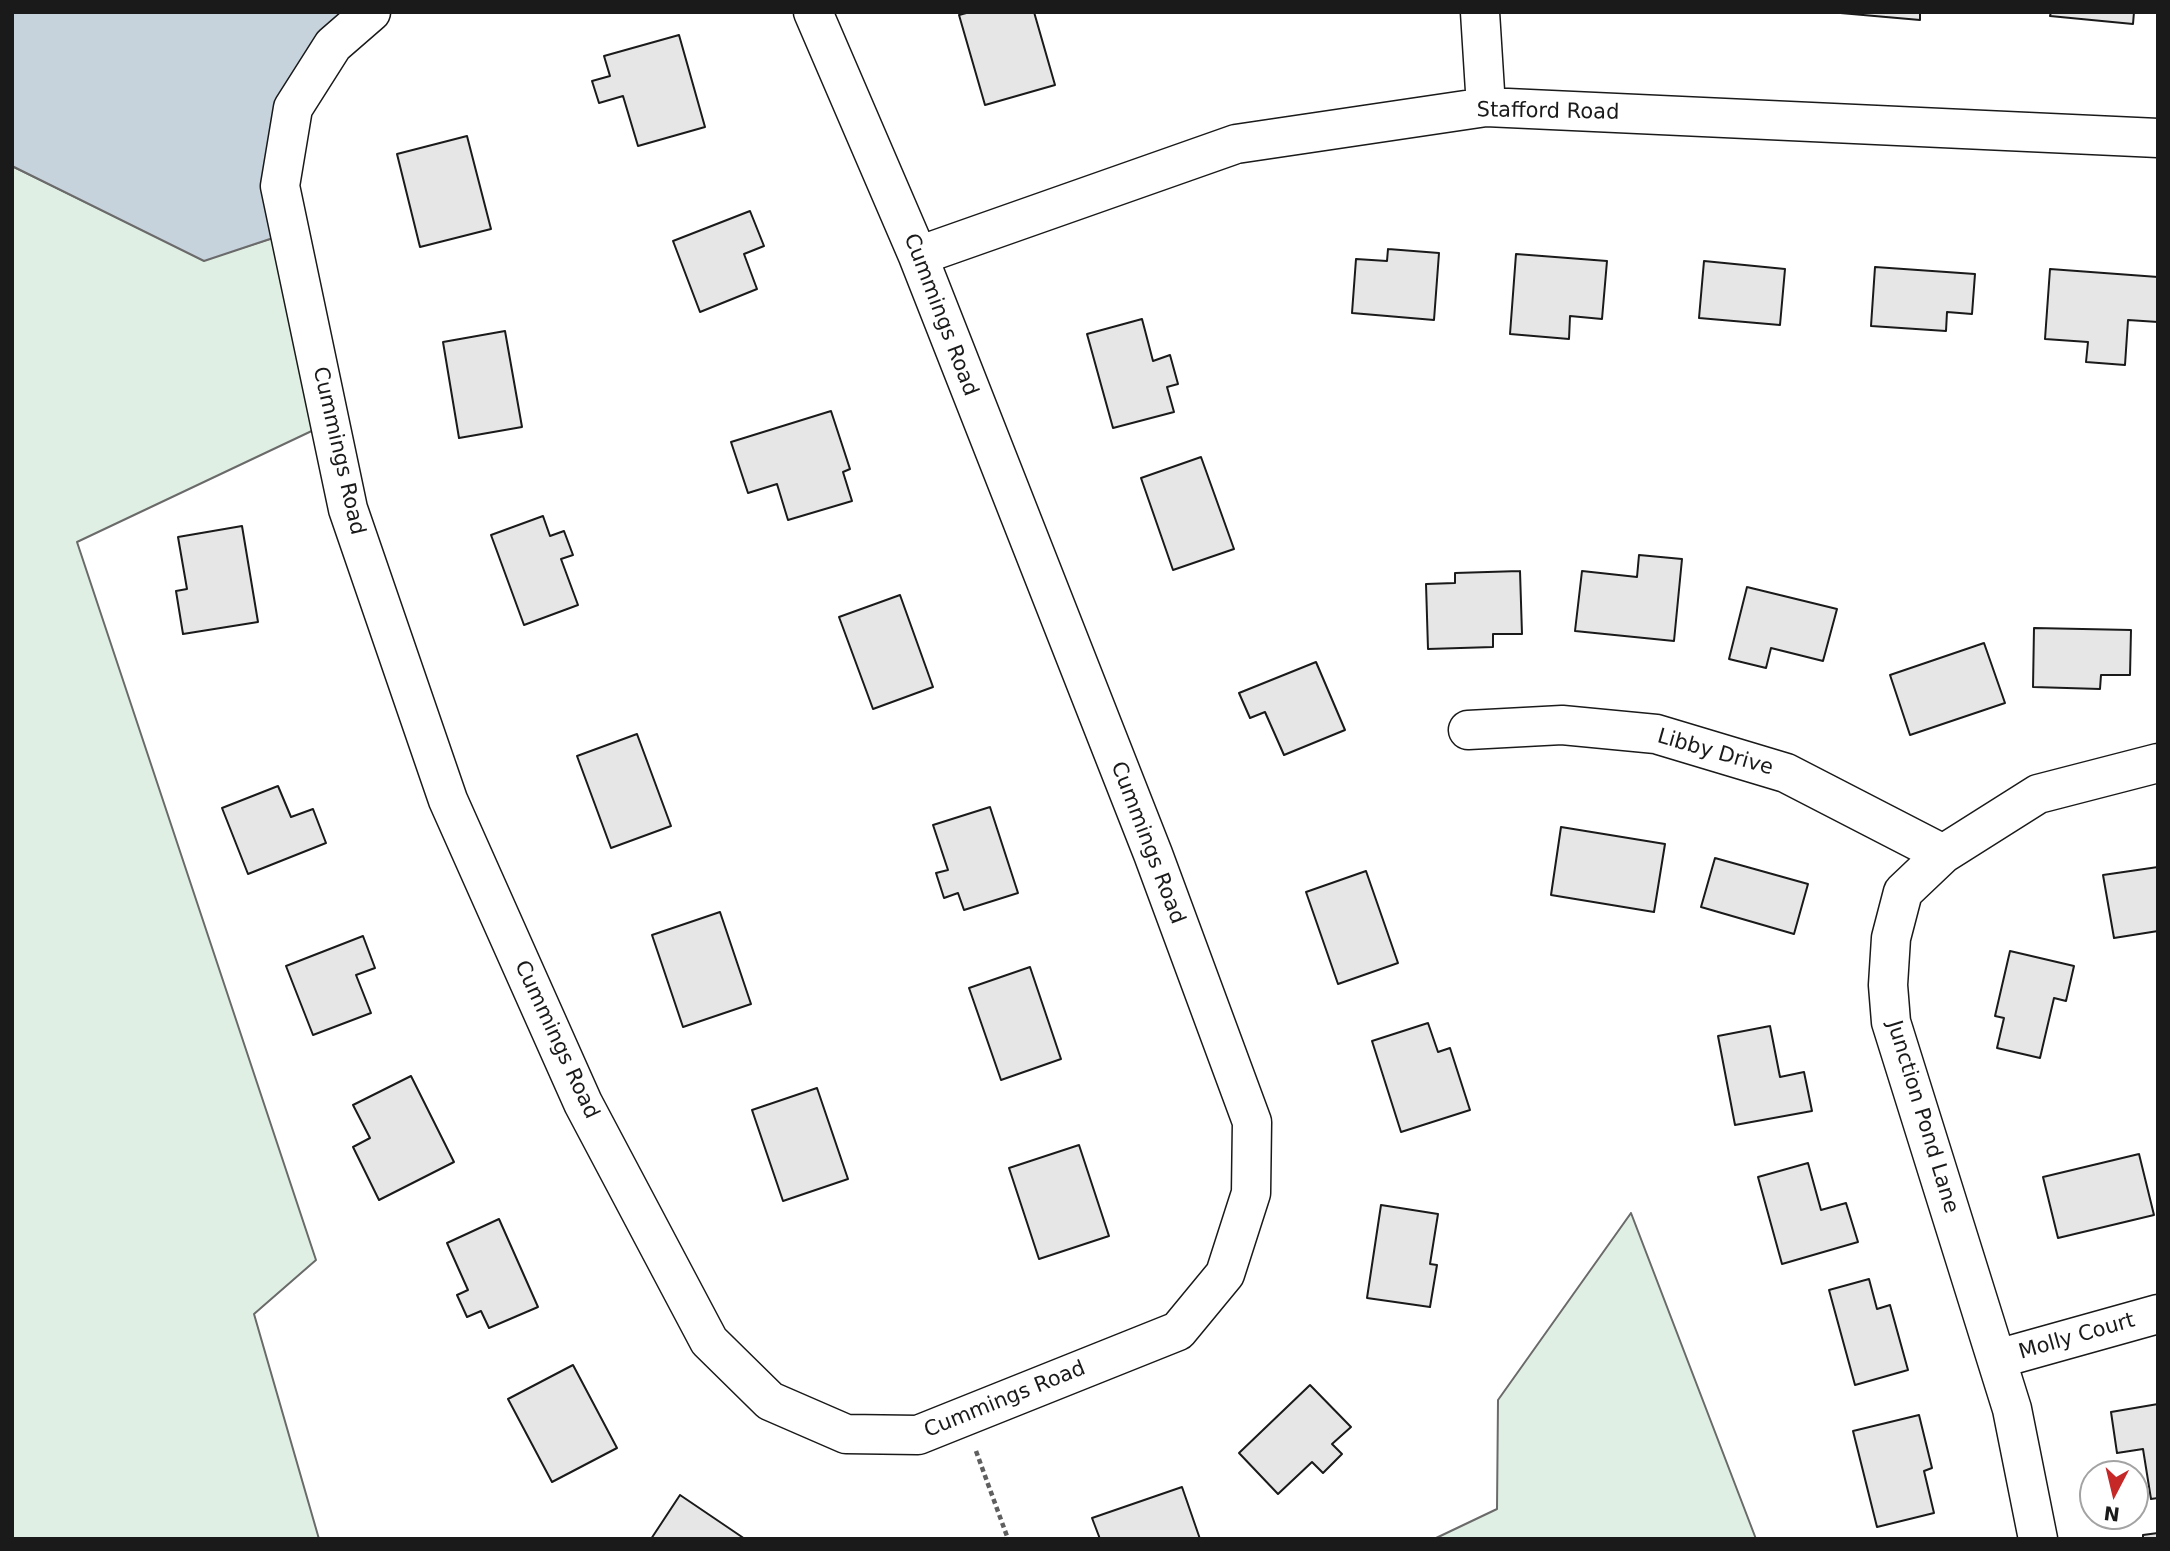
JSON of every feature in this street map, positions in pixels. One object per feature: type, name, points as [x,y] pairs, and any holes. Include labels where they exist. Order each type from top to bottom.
[{"type":"street","name":"Cummings Road","points":[[372,12],[333,45],[293,108],[280,186],[348,509],[448,800],[583,1103],[709,1341],[770,1401],[846,1434],[918,1435],[1178,1331],[1225,1274],[1251,1193],[1252,1122],[1153,854],[918,256],[813,12]]},
{"type":"street","points":[[1480,12],[1486,107]]},
{"type":"street","name":"Stafford Road","points":[[918,256],[1236,144],[1486,107],[2158,138]]},
{"type":"street","name":"Libby Drive","points":[[1468,730],[1562,725],[1656,734],[1786,773],[1943,854]]},
{"type":"street","name":"Junction Pond Lane","points":[[2038,1539],[2012,1409],[1891,1022],[1888,985],[1891,938],[1903,892],[1943,854],[2038,794],[2158,762]]},
{"type":"street","name":"Molly Court","points":[[1997,1359],[2158,1314]]},
{"type":"path","points":[[963,1416],[1008,1539]]},
{"type":"green space","points":[[12,166],[204,260],[279,236],[318,428],[77,542],[316,1260],[254,1314],[319,1539],[12,1539]]},
{"type":"green space","points":[[1631,1213],[1756,1539],[1434,1539],[1497,1509],[1498,1400]]},
{"type":"shaded area","points":[[12,12],[376,12],[314,40],[279,236],[204,261],[12,166]]},
{"type":"building","points":[[970,12],[1034,12],[1055,85],[985,105],[959,15]]},
{"type":"building","points":[[1829,12],[1920,12],[1920,20]]},
{"type":"building","points":[[2051,12],[2134,12],[2133,24],[2050,16]]},
{"type":"building","points":[[679,35],[705,127],[638,146],[623,96],[599,103],[592,81],[610,76],[604,56]]},
{"type":"building","points":[[467,136],[491,229],[420,247],[397,154]]},
{"type":"building","points":[[750,211],[764,246],[744,254],[757,289],[700,312],[673,241]]},
{"type":"building","points":[[1388,249],[1439,253],[1434,320],[1352,313],[1356,259],[1387,261]]},
{"type":"building","points":[[1516,254],[1607,261],[1602,319],[1570,316],[1569,339],[1510,334]]},
{"type":"building","points":[[1704,261],[1785,269],[1780,325],[1699,318]]},
{"type":"building","points":[[1875,267],[1975,274],[1972,314],[1947,312],[1946,331],[1871,326]]},
{"type":"building","points":[[2050,269],[2158,277],[2158,322],[2128,320],[2125,365],[2086,362],[2088,342],[2045,339]]},
{"type":"building","points":[[1142,319],[1153,361],[1170,355],[1178,384],[1167,387],[1174,412],[1113,428],[1087,334]]},
{"type":"building","points":[[505,331],[522,427],[459,438],[443,342]]},
{"type":"building","points":[[831,411],[850,469],[843,472],[852,501],[788,520],[777,484],[748,493],[731,442]]},
{"type":"building","points":[[1201,457],[1234,549],[1173,570],[1141,478]]},
{"type":"building","points":[[543,516],[550,536],[564,531],[573,555],[561,559],[578,605],[524,625],[491,535]]},
{"type":"building","points":[[242,526],[258,622],[183,634],[176,591],[187,589],[178,537]]},
{"type":"building","points":[[1639,555],[1682,559],[1674,641],[1575,631],[1582,571],[1637,577]]},
{"type":"building","points":[[1520,571],[1522,634],[1493,634],[1493,647],[1428,649],[1426,584],[1455,583],[1455,573]]},
{"type":"building","points":[[1747,587],[1837,609],[1823,661],[1771,648],[1766,668],[1729,659]]},
{"type":"building","points":[[900,595],[933,687],[873,709],[839,617]]},
{"type":"building","points":[[2034,628],[2131,630],[2130,675],[2101,675],[2100,689],[2033,687]]},
{"type":"building","points":[[1984,643],[2005,703],[1910,735],[1890,675]]},
{"type":"building","points":[[1316,662],[1345,730],[1284,755],[1265,712],[1250,718],[1239,693]]},
{"type":"building","points":[[637,734],[671,826],[611,848],[577,756]]},
{"type":"building","points":[[278,786],[291,817],[313,809],[326,843],[248,874],[222,808]]},
{"type":"building","points":[[990,807],[1018,893],[964,910],[958,893],[944,898],[936,873],[948,870],[933,825]]},
{"type":"building","points":[[1561,827],[1665,844],[1654,912],[1551,895]]},
{"type":"building","points":[[1715,858],[1808,884],[1794,934],[1701,907]]},
{"type":"building","points":[[2158,867],[2158,931],[2114,938],[2103,875]]},
{"type":"building","points":[[1366,871],[1398,963],[1338,984],[1306,892]]},
{"type":"building","points":[[720,912],[751,1004],[683,1027],[652,935]]},
{"type":"building","points":[[363,936],[375,968],[356,975],[371,1013],[313,1035],[286,966]]},
{"type":"building","points":[[2010,951],[2074,966],[2066,1001],[2054,998],[2040,1058],[1997,1048],[2004,1018],[1995,1016]]},
{"type":"building","points":[[1030,967],[1061,1059],[1001,1080],[969,988]]},
{"type":"building","points":[[1428,1023],[1438,1052],[1450,1048],[1470,1110],[1401,1132],[1372,1041]]},
{"type":"building","points":[[1770,1026],[1780,1077],[1804,1072],[1812,1111],[1735,1125],[1718,1036]]},
{"type":"building","points":[[411,1076],[454,1162],[379,1200],[353,1147],[370,1138],[353,1105]]},
{"type":"building","points":[[817,1088],[848,1179],[783,1201],[752,1110]]},
{"type":"building","points":[[1079,1145],[1109,1236],[1039,1259],[1009,1168]]},
{"type":"building","points":[[2139,1154],[2154,1215],[2058,1238],[2043,1177]]},
{"type":"building","points":[[1808,1163],[1821,1210],[1846,1203],[1858,1242],[1782,1264],[1758,1177]]},
{"type":"building","points":[[1381,1205],[1438,1214],[1430,1264],[1437,1265],[1430,1307],[1367,1298]]},
{"type":"building","points":[[499,1219],[538,1307],[489,1328],[481,1311],[467,1317],[457,1295],[468,1290],[447,1243]]},
{"type":"building","points":[[1869,1279],[1877,1309],[1890,1305],[1908,1370],[1855,1385],[1829,1290]]},
{"type":"building","points":[[573,1365],[617,1448],[552,1482],[508,1399]]},
{"type":"building","points":[[1310,1385],[1351,1427],[1332,1444],[1342,1454],[1323,1473],[1312,1462],[1278,1494],[1239,1453]]},
{"type":"building","points":[[2158,1404],[2158,1498],[2151,1499],[2149,1460],[2145,1460],[2143,1449],[2117,1453],[2111,1412]]},
{"type":"building","points":[[1919,1415],[1932,1468],[1924,1471],[1934,1513],[1877,1527],[1853,1431]]},
{"type":"building","points":[[1182,1487],[1200,1539],[1100,1539],[1092,1518]]},
{"type":"building","points":[[680,1495],[745,1539],[651,1539]]},
{"type":"building","points":[[2158,1533],[2158,1539],[2143,1539],[2143,1535]]}]
